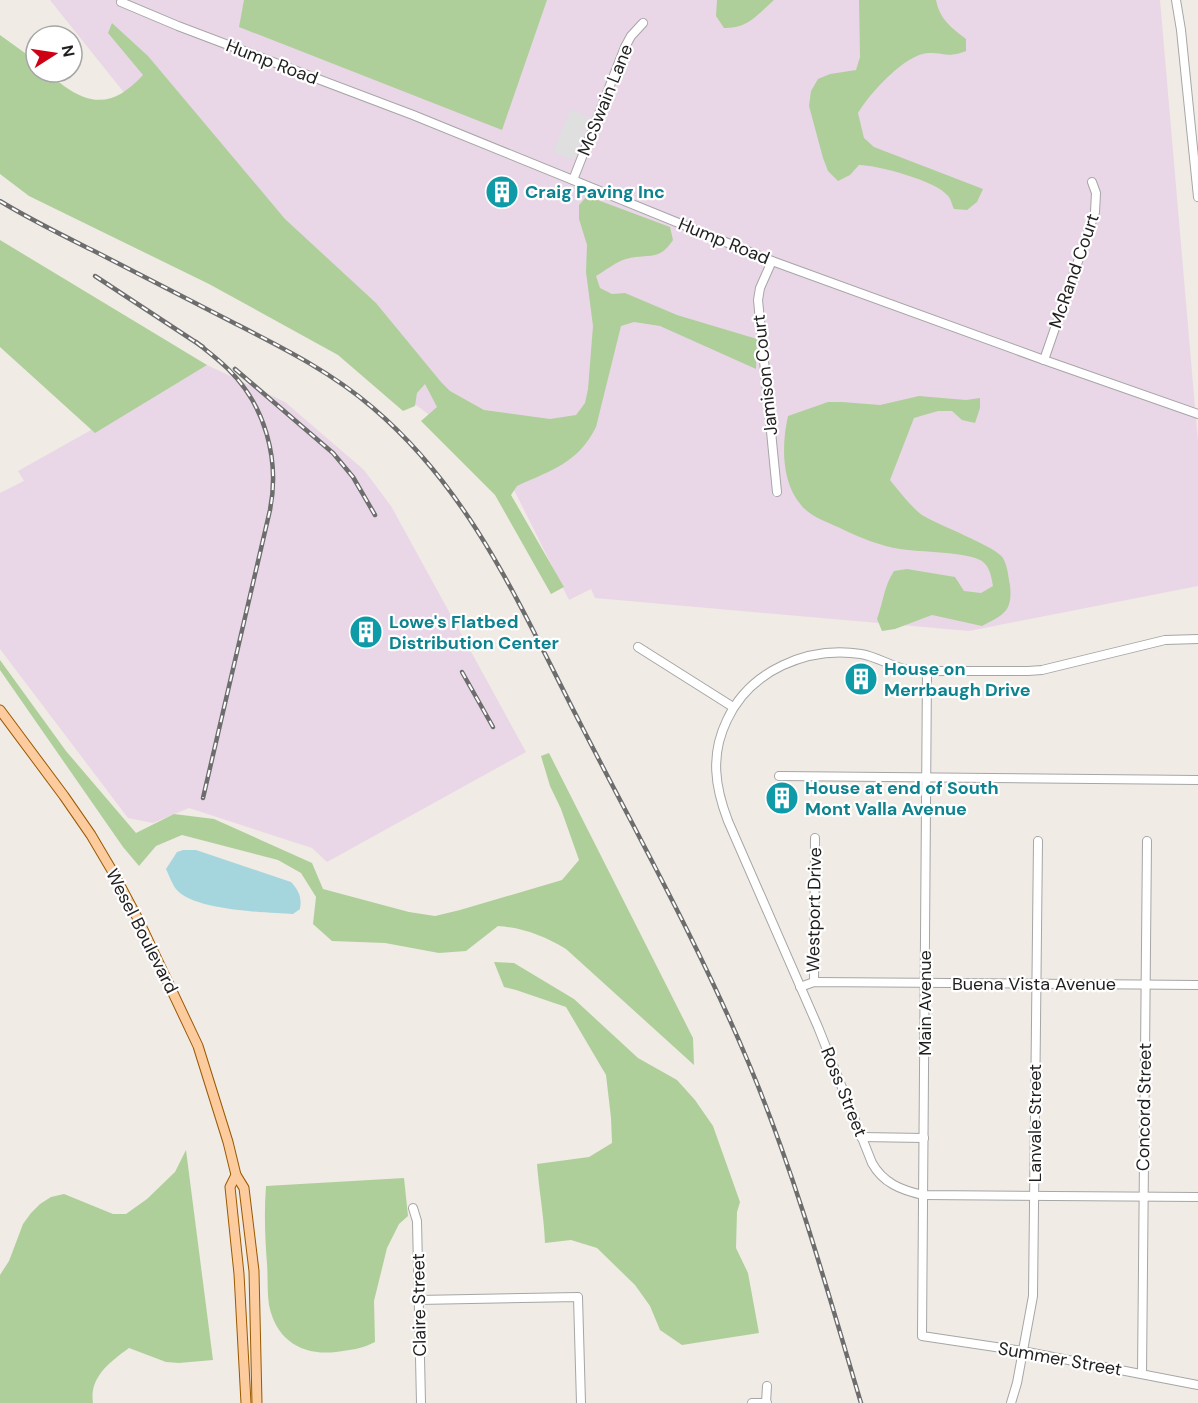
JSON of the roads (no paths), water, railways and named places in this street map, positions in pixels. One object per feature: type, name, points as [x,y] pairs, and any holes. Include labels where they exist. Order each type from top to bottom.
[{"type":"main road","name":"Wesel Boulevard","points":[[0,710],[91,835],[138,919],[198,1046],[236,1175],[244,1188],[254,1271],[257,1403]]},
{"type":"main road","name":"Wesel Boulevard","points":[[236,1175],[230,1187],[239,1274],[246,1403]]},
{"type":"street","points":[[1176,0],[1183,45],[1198,197]]},
{"type":"street","points":[[1181,0],[1181,30]]},
{"type":"street","name":"Hump Road","points":[[121,2],[178,26],[413,115],[771,261],[1198,414]]},
{"type":"street","name":"McSwain Lane","points":[[573,180],[628,42],[643,23]]},
{"type":"street","name":"McRand Court","points":[[1044,360],[1095,212],[1096,193],[1092,182]]},
{"type":"street","name":"Jamison Court","points":[[771,261],[758,300],[777,492]]},
{"type":"street","name":"Ross Street","points":[[1197,639],[1165,640],[1042,670],[909,670],[861,654],[836,653],[804,657],[765,675],[748,689],[733,707],[723,728],[718,749],[717,788],[728,822],[818,1027],[872,1163],[883,1177],[899,1189],[923,1195],[1198,1197]]},
{"type":"street","points":[[638,647],[733,707]]},
{"type":"street","name":"Main Avenue","points":[[922,1336],[927,670]]},
{"type":"street","points":[[778,776],[1198,780]]},
{"type":"street","name":"Westport Drive","points":[[814,982],[815,838]]},
{"type":"street","name":"Lanvale Street","points":[[1011,1403],[1017,1383],[1033,1296],[1038,841]]},
{"type":"street","name":"Concord Street","points":[[1142,1373],[1147,842]]},
{"type":"street","name":"Buena Vista Avenue","points":[[800,987],[814,982],[1198,985]]},
{"type":"street","points":[[861,1137],[924,1138]]},
{"type":"street","name":"Claire Street","points":[[413,1208],[417,1221],[421,1403]]},
{"type":"street","points":[[418,1300],[578,1297],[581,1403]]},
{"type":"street","name":"Summer Street","points":[[922,1336],[1022,1351],[1198,1385]]},
{"type":"street","points":[[752,1403],[767,1403],[767,1386]]},
{"type":"water","points":[[196,850],[291,882],[299,894],[300,909],[293,914],[248,911],[214,906],[185,896],[176,889],[166,869],[177,852]]},
{"type":"railway","points":[[0,201],[306,361],[340,383],[373,408],[408,441],[467,515],[492,555],[537,638],[668,892],[730,1020],[766,1105],[796,1190],[861,1403]]},
{"type":"railway","points":[[95,276],[203,347]]},
{"type":"railway","points":[[196,342],[228,369],[252,399],[267,434],[273,472],[270,510],[203,798]]},
{"type":"railway","points":[[235,369],[333,453],[353,477],[375,515]]},
{"type":"railway","points":[[462,672],[493,727]]},
{"type":"place","name":"Craig Paving Inc","points":[[502,192]]},
{"type":"place","name":"Lowe's Flatbed Distribution Center","points":[[366,632]]},
{"type":"place","name":"House on Merrbaugh Drive","points":[[861,679]]},
{"type":"place","name":"House at end of South Mont Valla Avenue","points":[[782,798]]}]
